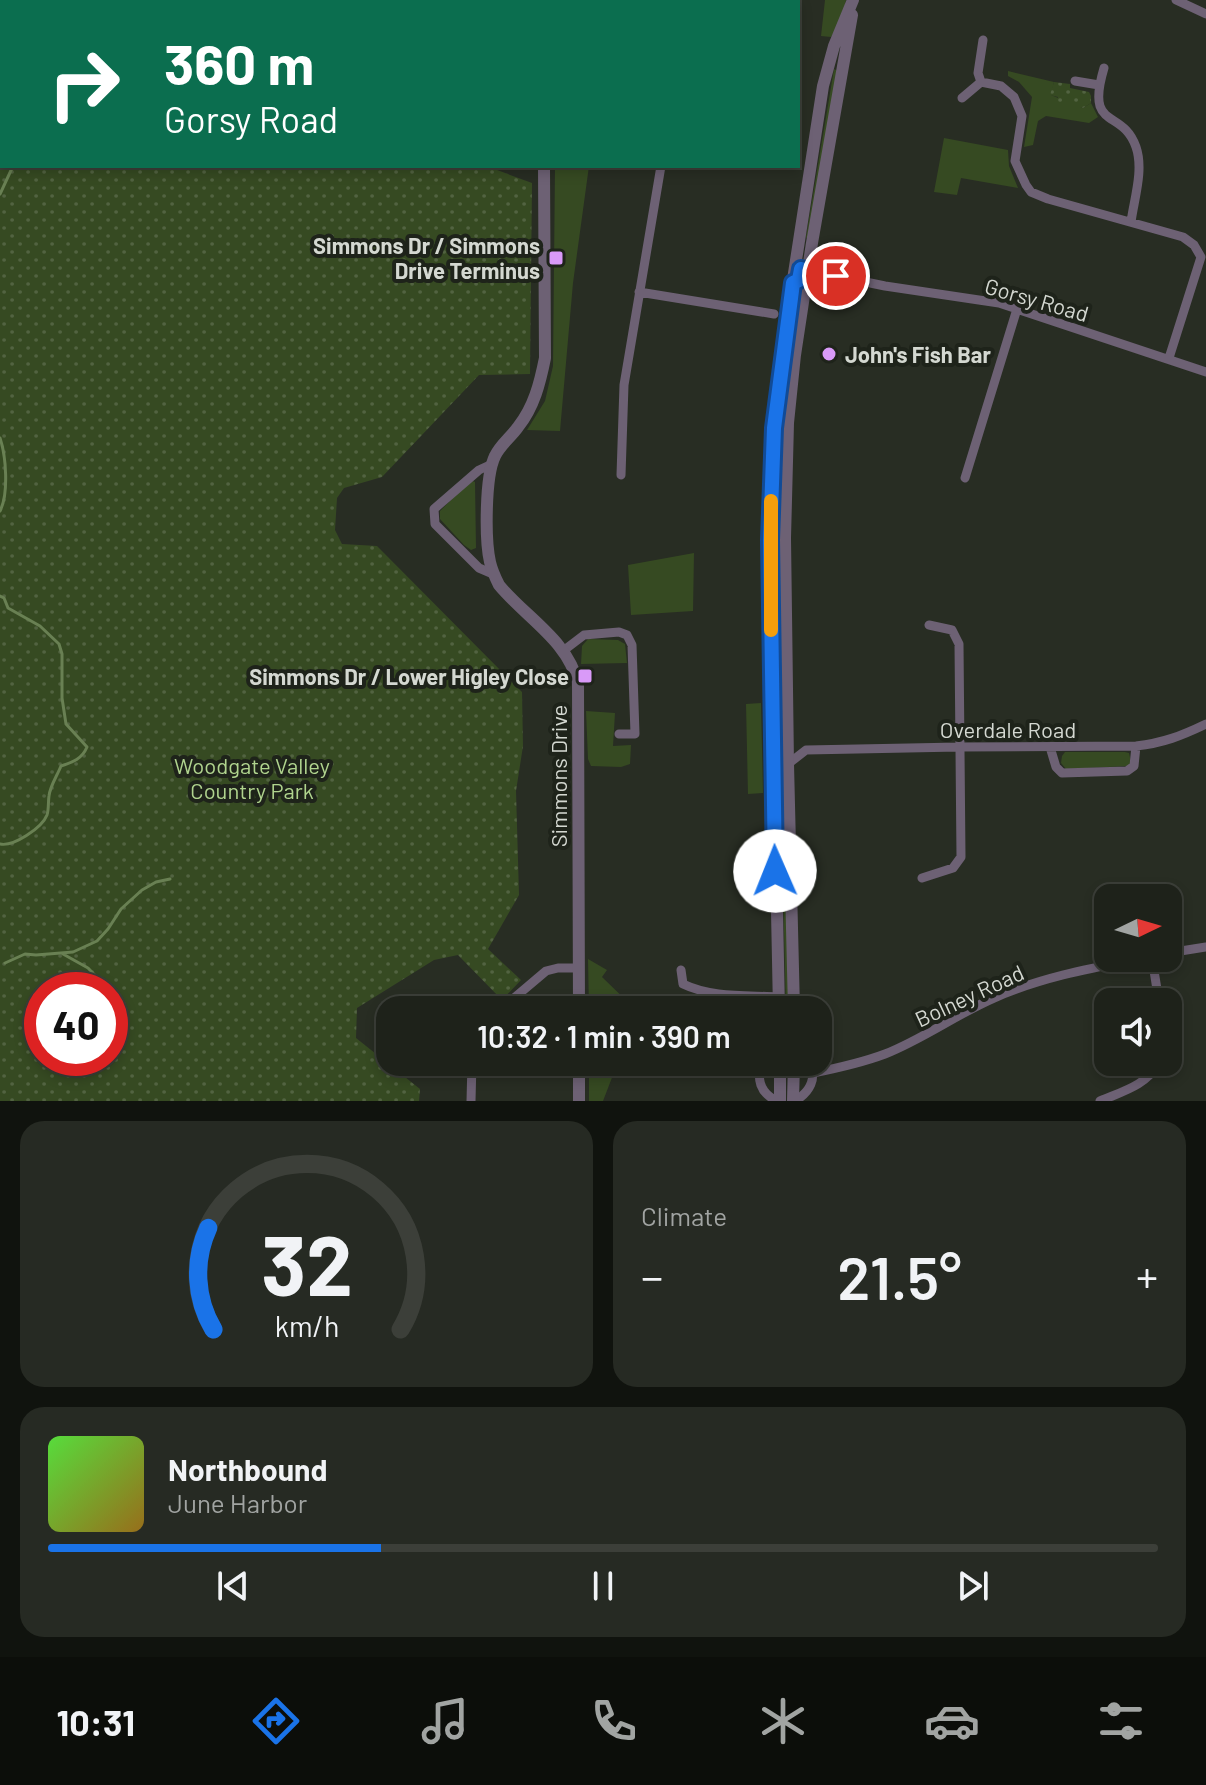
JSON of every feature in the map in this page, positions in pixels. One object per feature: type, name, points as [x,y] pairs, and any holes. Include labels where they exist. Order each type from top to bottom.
[{"type":"street","points":[[794,996],[785,538],[788,423],[807,270],[854,0]]},
{"type":"street","points":[[779,996],[770,540],[774,428],[790,299],[823,86],[834,46],[854,0]]},
{"type":"street","points":[[1176,0],[1206,14]]},
{"type":"street","points":[[981,82],[978,73],[983,40]]},
{"type":"street","points":[[1104,68],[1099,85],[1099,106],[1106,117],[1128,131],[1140,162],[1131,222]]},
{"type":"street","points":[[1075,81],[1099,85]]},
{"type":"street","points":[[962,98],[981,82]]},
{"type":"street","points":[[981,82],[1001,86],[1014,97],[1022,116],[1015,161],[1031,192],[1183,237],[1203,256],[1169,358]]},
{"type":"street","name":"Simmons Drive","points":[[544,168],[545,358],[529,412],[501,447],[492,464],[488,488],[488,547],[493,574],[507,594],[563,651],[575,671],[579,697],[579,996]]},
{"type":"street","points":[[621,475],[624,385],[661,168]]},
{"type":"street","points":[[793,283],[799,280],[801,269],[807,270]]},
{"type":"street","name":"Gorsy Road","points":[[807,270],[999,303],[1206,372]]},
{"type":"street","points":[[639,292],[774,314]]},
{"type":"street","points":[[774,314],[790,299]]},
{"type":"street","points":[[965,478],[1017,309]]},
{"type":"street","points":[[774,314],[785,337]]},
{"type":"street","points":[[785,337],[793,338],[796,322],[801,317]]},
{"type":"street","name":"Simmons Drive","points":[[492,464],[479,470],[434,509],[435,524],[479,568],[493,574]]},
{"type":"street","points":[[922,878],[953,868],[961,857],[959,644],[952,630],[929,625]]},
{"type":"street","points":[[563,651],[584,635],[619,632],[627,635],[632,645],[635,734],[619,734]]},
{"type":"street","name":"Overdale Road","points":[[806,750],[1136,746],[1177,738],[1206,724]]},
{"type":"street","points":[[772,735],[788,734]]},
{"type":"street","points":[[773,764],[788,764],[806,750],[788,734]]},
{"type":"street","points":[[1050,747],[1056,767],[1062,773],[1127,771],[1134,766],[1136,746]]},
{"type":"street","points":[[1182,951],[1206,947]]},
{"type":"street","name":"Bolney Road","points":[[832,1070],[851,1066],[916,1040],[994,998],[1028,985],[1094,967]]},
{"type":"street","points":[[517,996],[546,971],[579,968]]},
{"type":"street","points":[[681,970],[683,984],[695,990],[729,996]]},
{"type":"street","points":[[471,1076],[471,1101]]},
{"type":"street","points":[[579,1076],[579,1101]]},
{"type":"street","points":[[759,1076],[764,1092],[778,1101],[779,1076]]},
{"type":"street","points":[[794,1076],[794,1101],[804,1096],[812,1085],[813,1076]]},
{"type":"street","points":[[1100,1101],[1139,1085],[1150,1076]]},
{"type":"green space","points":[[825,0],[846,0],[842,20],[831,37],[821,36]]},
{"type":"green space","points":[[834,69],[838,71],[808,240],[806,237]]},
{"type":"green space","points":[[1008,71],[1054,82],[1051,95],[1083,108],[1091,103],[1098,117],[1089,123],[1046,116],[1038,121],[1033,145],[1024,147],[1032,97],[1019,82],[1008,76]]},
{"type":"green space","points":[[1054,82],[1070,84],[1070,88],[1089,92],[1091,103],[1083,108],[1058,103],[1058,97],[1050,95]]},
{"type":"green space","points":[[944,138],[1008,150],[1009,166],[1018,188],[961,178],[957,195],[934,192]]},
{"type":"green space","name":"Woodgate Valley Country Park","points":[[0,168],[491,168],[532,183],[530,374],[479,375],[382,477],[344,488],[337,498],[335,530],[342,544],[377,546],[522,692],[523,746],[516,791],[519,895],[488,949],[521,980],[506,996],[498,996],[458,955],[434,960],[357,1008],[356,1038],[376,1054],[376,1076],[404,1076],[420,1089],[419,1101],[0,1101]]},
{"type":"green space","points":[[555,168],[589,168],[573,283],[560,431],[527,430],[545,401],[553,366]]},
{"type":"green space","points":[[786,358],[790,359],[782,729],[775,494]]},
{"type":"green space","points":[[473,481],[476,548],[471,550],[440,519],[440,511]]},
{"type":"green space","points":[[694,553],[693,611],[631,615],[628,565]]},
{"type":"green space","points":[[588,639],[618,640],[625,644],[627,663],[581,664],[582,646]]},
{"type":"green space","points":[[761,703],[763,793],[748,794],[746,704]]},
{"type":"green space","points":[[586,711],[615,713],[613,746],[631,745],[630,764],[621,767],[591,766]]},
{"type":"green space","points":[[1065,752],[1125,752],[1129,753],[1131,762],[1128,766],[1066,769],[1061,763]]},
{"type":"green space","points":[[783,772],[791,996],[786,996],[780,773]]},
{"type":"green space","points":[[588,959],[607,970],[602,977],[622,996],[589,996]]},
{"type":"green space","points":[[589,1076],[613,1076],[603,1101],[589,1101]]},
{"type":"waterway","points":[[0,194],[12,168]]},
{"type":"waterway","points":[[0,438],[6,474],[0,511]]},
{"type":"waterway","points":[[0,596],[8,608],[40,626],[59,644],[66,724],[87,747],[80,757],[61,766],[52,785],[44,820],[19,840],[0,844]]},
{"type":"waterway","points":[[5,963],[25,954],[73,952],[97,941],[121,909],[142,890],[170,879]]},
{"type":"waterway","points":[[63,954],[92,972]]},
{"type":"slow traffic","points":[[771,501],[771,630]]},
{"type":"place","name":"Simmons Dr / Simmons Drive Terminus","points":[[556,258]]},
{"type":"place","name":"John's Fish Bar","points":[[829,354]]},
{"type":"place","name":"Simmons Dr / Lower Higley Close","points":[[585,676]]},
{"type":"route","points":[[775,871],[770,540],[774,428],[793,283],[799,280],[801,269],[836,276]]}]
